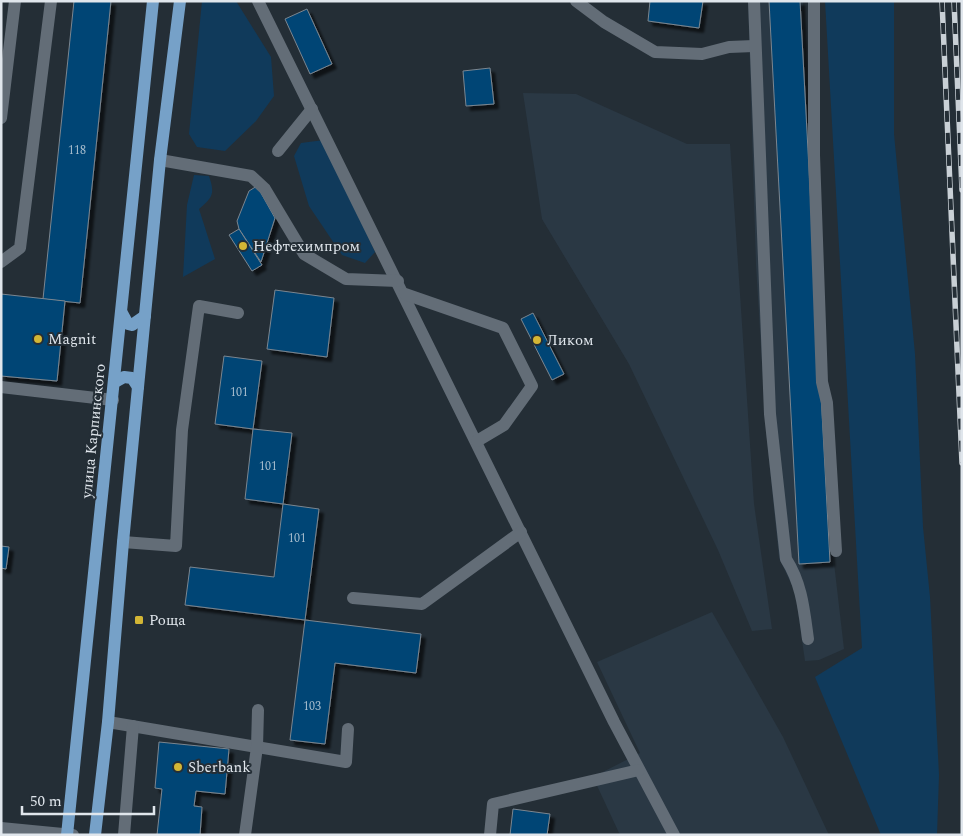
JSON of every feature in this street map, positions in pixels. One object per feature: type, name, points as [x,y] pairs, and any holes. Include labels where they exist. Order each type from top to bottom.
[{"type":"main road","name":"улица Карпинского","points":[[69,835],[153,1]]},
{"type":"main road","points":[[95,835],[108,722],[123,542],[160,160],[180,1]]},
{"type":"main road","points":[[122,313],[128,324],[132,325],[145,316]]},
{"type":"main road","points":[[115,382],[124,377],[132,378],[138,387]]},
{"type":"street","points":[[1,118],[15,1]]},
{"type":"street","points":[[1,262],[20,248],[51,1]]},
{"type":"street","points":[[258,1],[405,294],[639,770],[674,835]]},
{"type":"street","points":[[576,1],[604,22],[655,52],[702,54],[728,47],[754,46]]},
{"type":"street","points":[[754,1],[754,46],[770,414],[786,559],[796,574],[801,592],[808,639]]},
{"type":"street","points":[[814,1],[814,155],[822,382],[827,403],[836,551]]},
{"type":"street","points":[[278,151],[312,109]]},
{"type":"street","points":[[160,160],[251,176],[265,189],[304,254],[346,279],[398,281]]},
{"type":"street","points":[[405,294],[503,328],[532,386],[504,425],[477,441]]},
{"type":"street","points":[[123,542],[176,546],[182,430],[199,306],[238,313]]},
{"type":"street","points":[[1,387],[113,400]]},
{"type":"street","points":[[353,598],[422,604],[521,532]]},
{"type":"street","points":[[245,835],[257,746],[258,710]]},
{"type":"street","points":[[108,722],[346,762],[348,729]]},
{"type":"street","points":[[124,835],[132,726]]},
{"type":"street","points":[[490,835],[493,804],[639,770]]},
{"type":"street","points":[[1,828],[69,835]]},
{"type":"shaded area","points":[[202,1],[236,1],[271,57],[274,96],[256,121],[225,151],[197,147],[189,134]]},
{"type":"shaded area","points":[[748,1],[803,1],[816,372],[844,649],[819,660],[805,661],[795,592],[779,558],[766,430],[756,265]]},
{"type":"shaded area","points":[[825,1],[894,1],[894,134],[915,354],[923,527],[930,597],[939,775],[937,835],[881,835],[815,677],[862,648]]},
{"type":"shaded area","points":[[523,93],[576,94],[687,144],[730,144],[754,504],[772,629],[752,631],[718,550],[629,364],[542,219]]},
{"type":"shaded area","points":[[324,140],[375,252],[365,263],[342,255],[309,206],[294,156],[301,143]]},
{"type":"shaded area","points":[[194,175],[209,176],[211,182],[212,195],[199,209],[215,259],[183,277],[187,205]]},
{"type":"shaded area","points":[[712,612],[783,737],[829,835],[620,835],[593,777],[640,753],[597,662]]},
{"type":"building","points":[[74,1],[111,1],[80,303],[43,299]]},
{"type":"building","points":[[650,1],[703,1],[699,28],[648,21]]},
{"type":"building","points":[[769,1],[800,1],[830,562],[799,564]]},
{"type":"building","points":[[307,9],[332,64],[310,74],[285,19]]},
{"type":"building","points":[[490,68],[494,104],[466,106],[463,71]]},
{"type":"building","points":[[257,186],[275,218],[261,262],[239,229],[237,221],[249,191]]},
{"type":"building","points":[[239,229],[262,265],[252,271],[229,235]]},
{"type":"building","points":[[275,290],[334,298],[327,357],[267,349]]},
{"type":"building","points":[[1,294],[65,301],[57,381],[1,376]]},
{"type":"building","points":[[533,313],[564,374],[552,380],[521,319]]},
{"type":"building","points":[[224,356],[262,361],[253,429],[215,424]]},
{"type":"building","points":[[253,429],[292,433],[283,504],[245,499]]},
{"type":"building","points":[[283,504],[319,509],[305,620],[185,605],[190,567],[274,577]]},
{"type":"building","points":[[1,546],[9,547],[6,569],[1,568]]},
{"type":"building","points":[[305,620],[421,634],[416,673],[335,663],[325,744],[290,740]]},
{"type":"building","points":[[159,742],[229,749],[225,794],[196,791],[194,806],[202,807],[200,835],[157,835],[162,789],[155,788]]},
{"type":"building","points":[[513,809],[550,814],[547,835],[510,835]]},
{"type":"railway","points":[[942,1],[962,463]]},
{"type":"railway","points":[[954,1],[962,190]]},
{"type":"place","name":"Нефтехимпром","points":[[243,246]]},
{"type":"place","name":"Magnit","points":[[38,339]]},
{"type":"place","name":"Ликом","points":[[537,340]]},
{"type":"place","name":"Роща","points":[[139,620]]},
{"type":"place","name":"Sberbank","points":[[178,767]]}]
